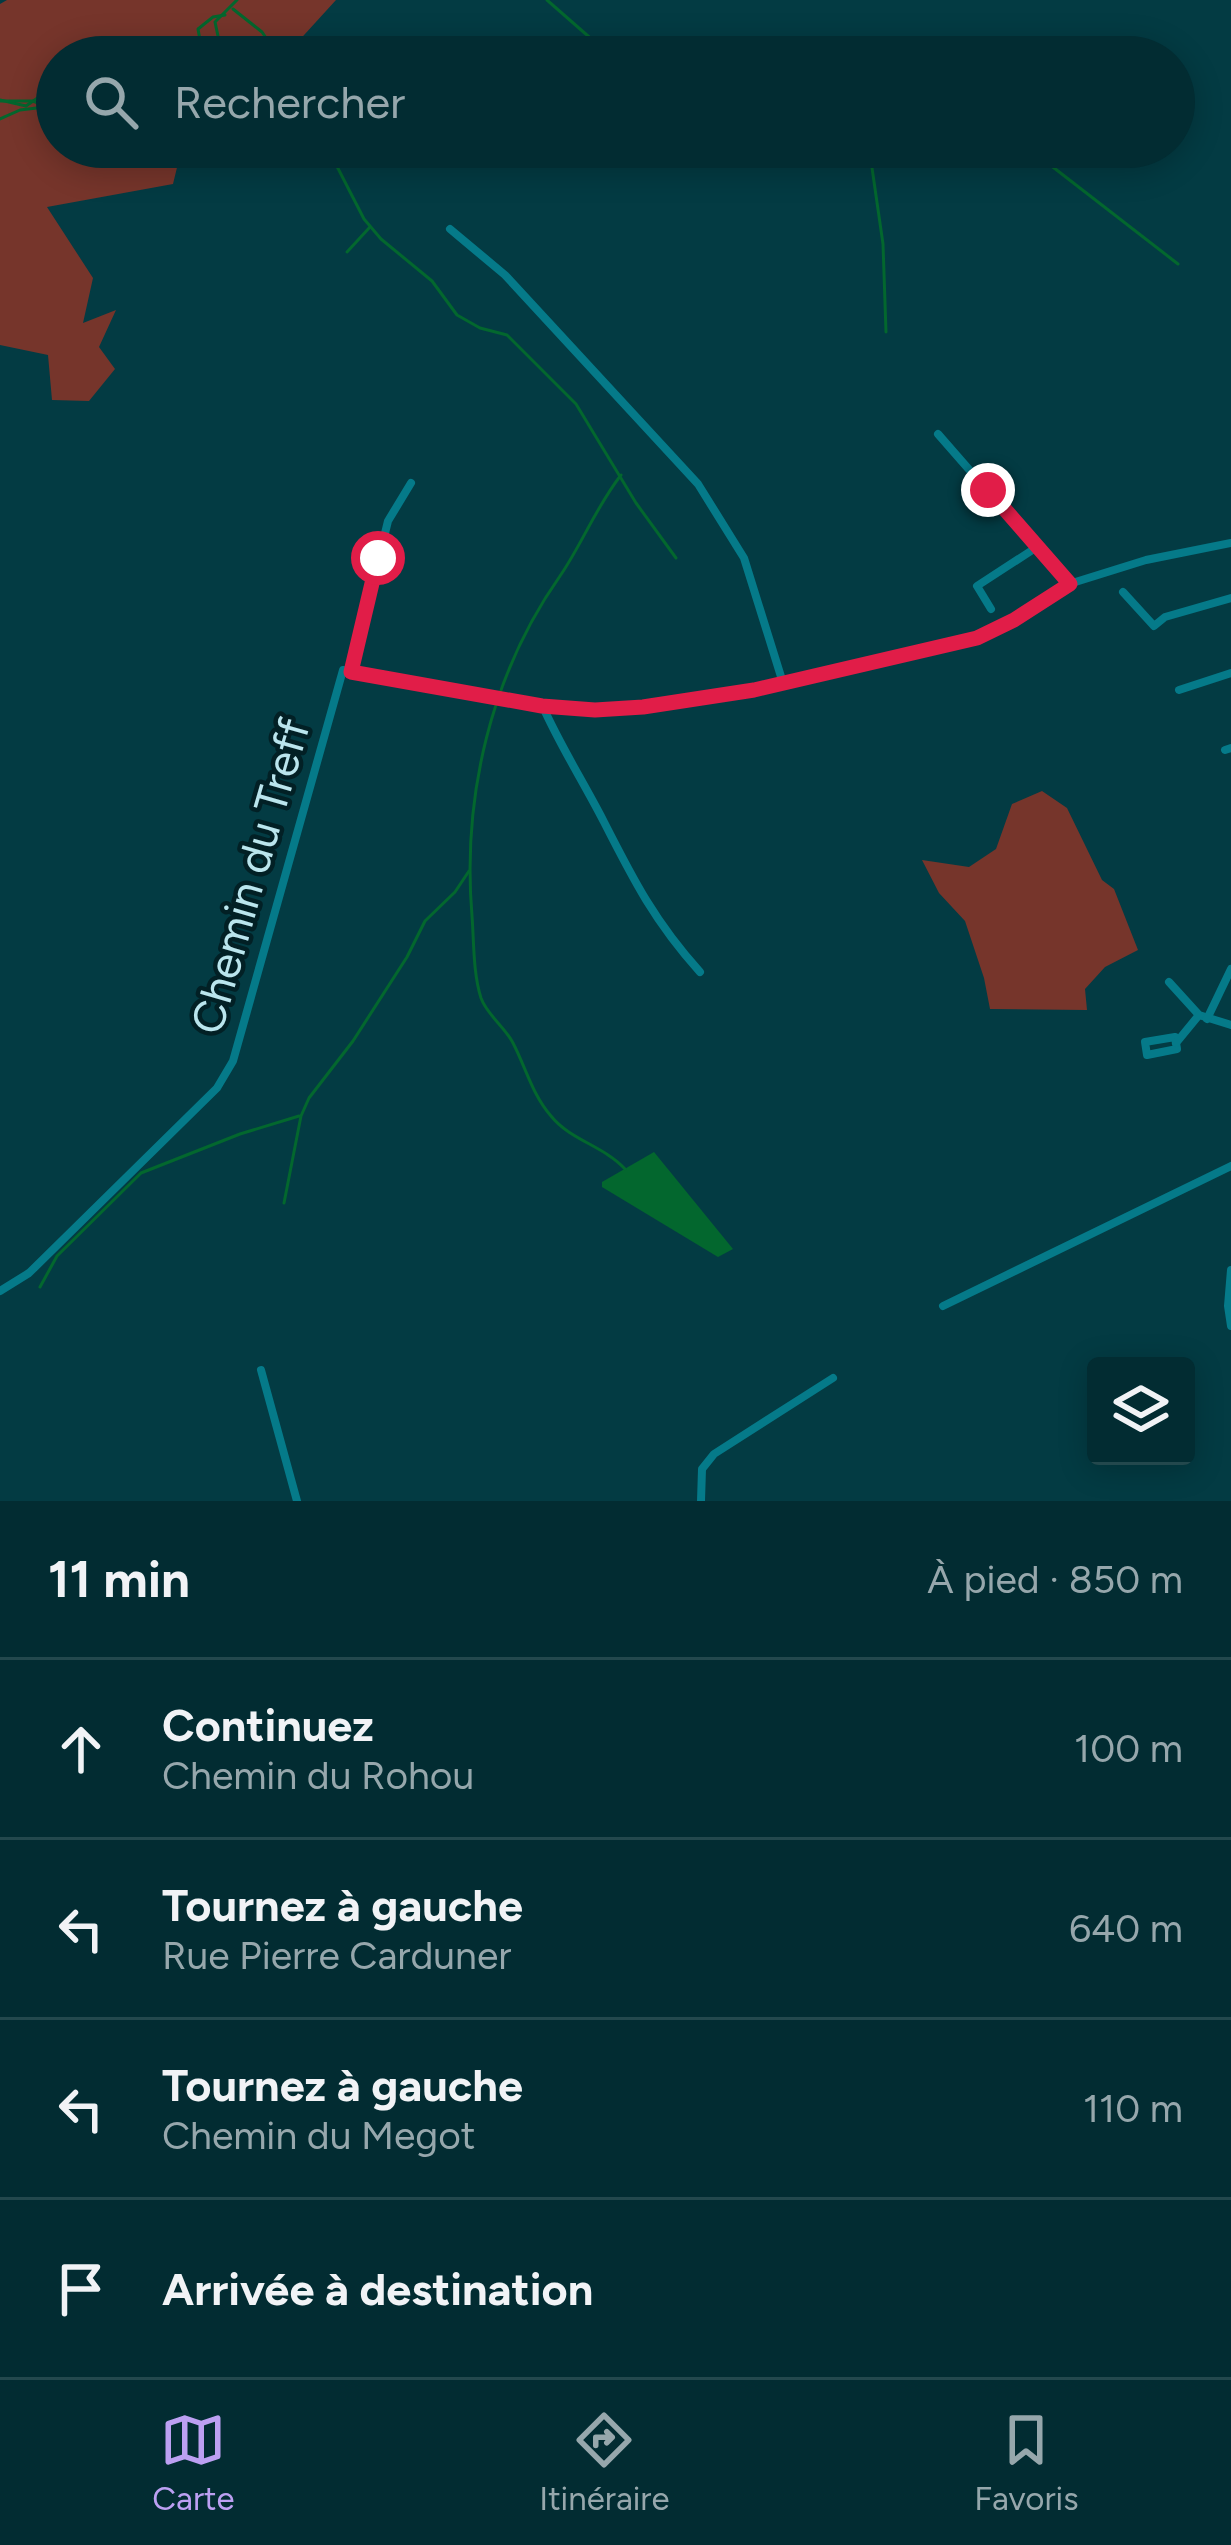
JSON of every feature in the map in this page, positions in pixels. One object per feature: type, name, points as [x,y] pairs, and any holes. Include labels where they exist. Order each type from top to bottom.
[{"type":"street","points":[[450,229],[505,275],[698,484],[744,558],[782,683]]},
{"type":"street","points":[[938,434],[1070,584]]},
{"type":"street","name":"Chemin du Treff","points":[[0,1291],[29,1273],[217,1088],[232,1061],[388,520],[411,483]]},
{"type":"street","points":[[347,671],[542,706],[643,707],[782,683],[977,638],[1070,584],[1146,560],[1231,543]]},
{"type":"street","points":[[992,609],[977,586],[1037,547]]},
{"type":"street","points":[[1123,592],[1154,626],[1165,617],[1231,598]]},
{"type":"street","points":[[1179,690],[1231,673]]},
{"type":"street","points":[[542,706],[638,891],[700,972]]},
{"type":"street","points":[[1176,1043],[1203,1017],[1231,969]]},
{"type":"street","points":[[1169,982],[1203,1017],[1231,1025]]},
{"type":"street","points":[[943,1306],[1231,1166]]},
{"type":"street","points":[[1231,1270],[1231,1326]]},
{"type":"street","points":[[261,1370],[296,1501]]},
{"type":"street","points":[[701,1501],[702,1468],[715,1454],[833,1378]]},
{"type":"shaded area","points":[[7,0],[336,0],[303,36],[36,36],[36,168],[177,168],[173,184],[47,207],[93,278],[83,323],[116,310],[99,347],[115,369],[89,401],[52,400],[48,355],[0,345],[0,4]]},
{"type":"shaded area","points":[[1042,791],[1067,808],[1102,880],[1114,889],[1138,950],[1105,967],[1085,989],[1087,1010],[990,1009],[965,921],[939,893],[922,860],[969,867],[996,849],[1012,804]]},
{"type":"shaded area","points":[[654,1152],[733,1249],[718,1257],[602,1187],[602,1182]]},
{"type":"waterway","points":[[218,36],[215,22],[237,0]]},
{"type":"waterway","points":[[547,0],[588,36]]},
{"type":"waterway","points":[[233,9],[265,36]]},
{"type":"waterway","points":[[199,36],[198,29],[213,17],[225,15]]},
{"type":"waterway","points":[[0,100],[26,106],[36,99]]},
{"type":"waterway","points":[[1,101],[36,102]]},
{"type":"waterway","points":[[0,119],[36,108]]},
{"type":"waterway","points":[[338,168],[364,219],[432,281],[457,315],[507,335],[576,404],[676,558]]},
{"type":"waterway","points":[[872,168],[883,244],[886,332]]},
{"type":"waterway","points":[[1054,168],[1178,264]]},
{"type":"waterway","points":[[347,252],[370,227]]},
{"type":"waterway","points":[[621,475],[536,614],[499,695],[477,782],[470,871],[475,968],[484,1004],[510,1037],[544,1108],[568,1131],[625,1169]]},
{"type":"waterway","points":[[284,1203],[301,1116],[309,1098],[353,1041],[425,921],[469,871]]},
{"type":"waterway","points":[[40,1287],[57,1256],[141,1173],[299,1116]]},
{"type":"route","points":[[378,558],[351,672],[542,706],[643,707],[754,690],[977,638],[1070,584],[988,490]]}]
